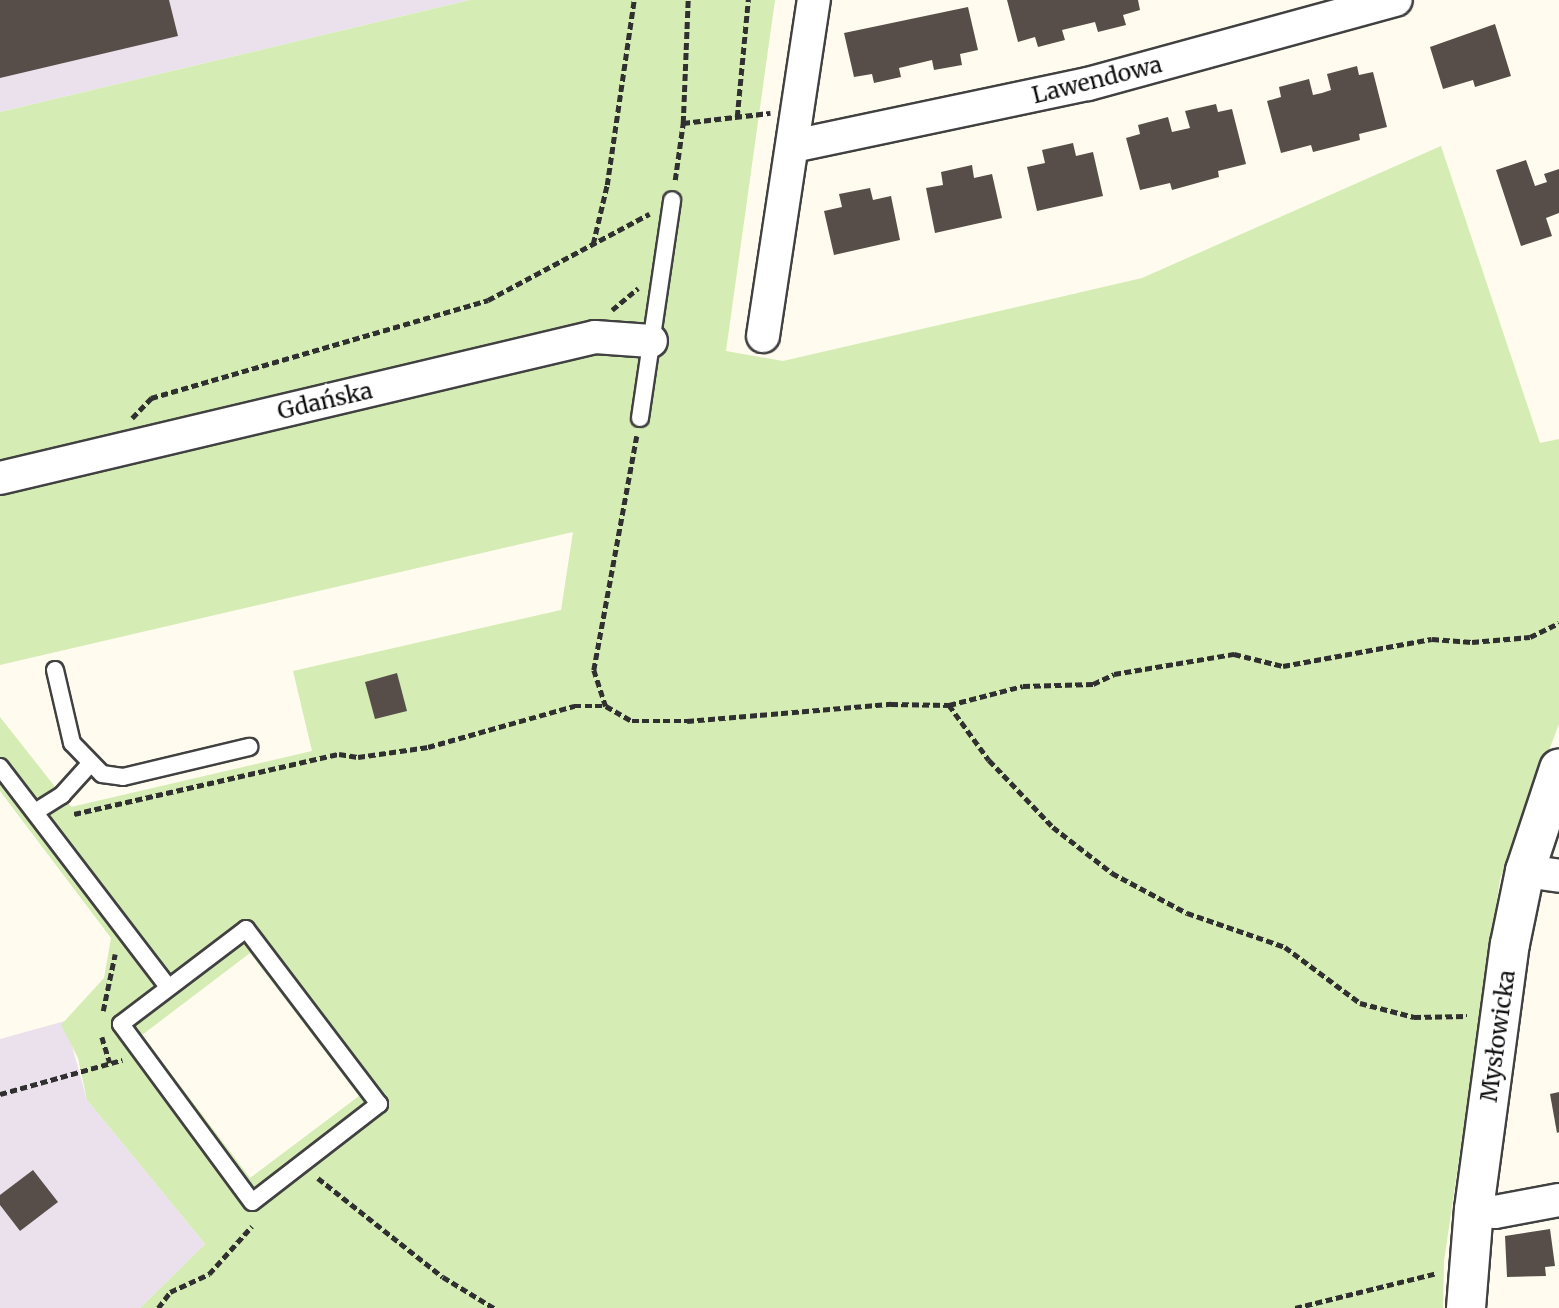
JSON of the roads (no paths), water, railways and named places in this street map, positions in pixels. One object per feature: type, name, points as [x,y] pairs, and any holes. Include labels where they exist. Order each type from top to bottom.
[{"type":"street","points":[[762,336],[814,0]]},
{"type":"street","name":"Lawendowa","points":[[793,146],[1088,84],[1396,0]]},
{"type":"street","name":"Gdańska","points":[[0,478],[595,337],[650,341]]},
{"type":"street","name":"Mysłowicka","points":[[1466,1308],[1474,1209],[1499,1020],[1542,874],[1556,788]]},
{"type":"street","points":[[1474,1209],[1495,1212],[1559,1200]]},
{"type":"lane","points":[[640,418],[672,201]]},
{"type":"lane","points":[[55,670],[72,743],[89,765],[102,775],[123,777],[249,747]]},
{"type":"lane","points":[[42,808],[89,765]]},
{"type":"lane","points":[[0,767],[42,808],[168,987]]},
{"type":"lane","points":[[246,929],[379,1104],[252,1202],[121,1024],[168,987],[246,929]]}]
